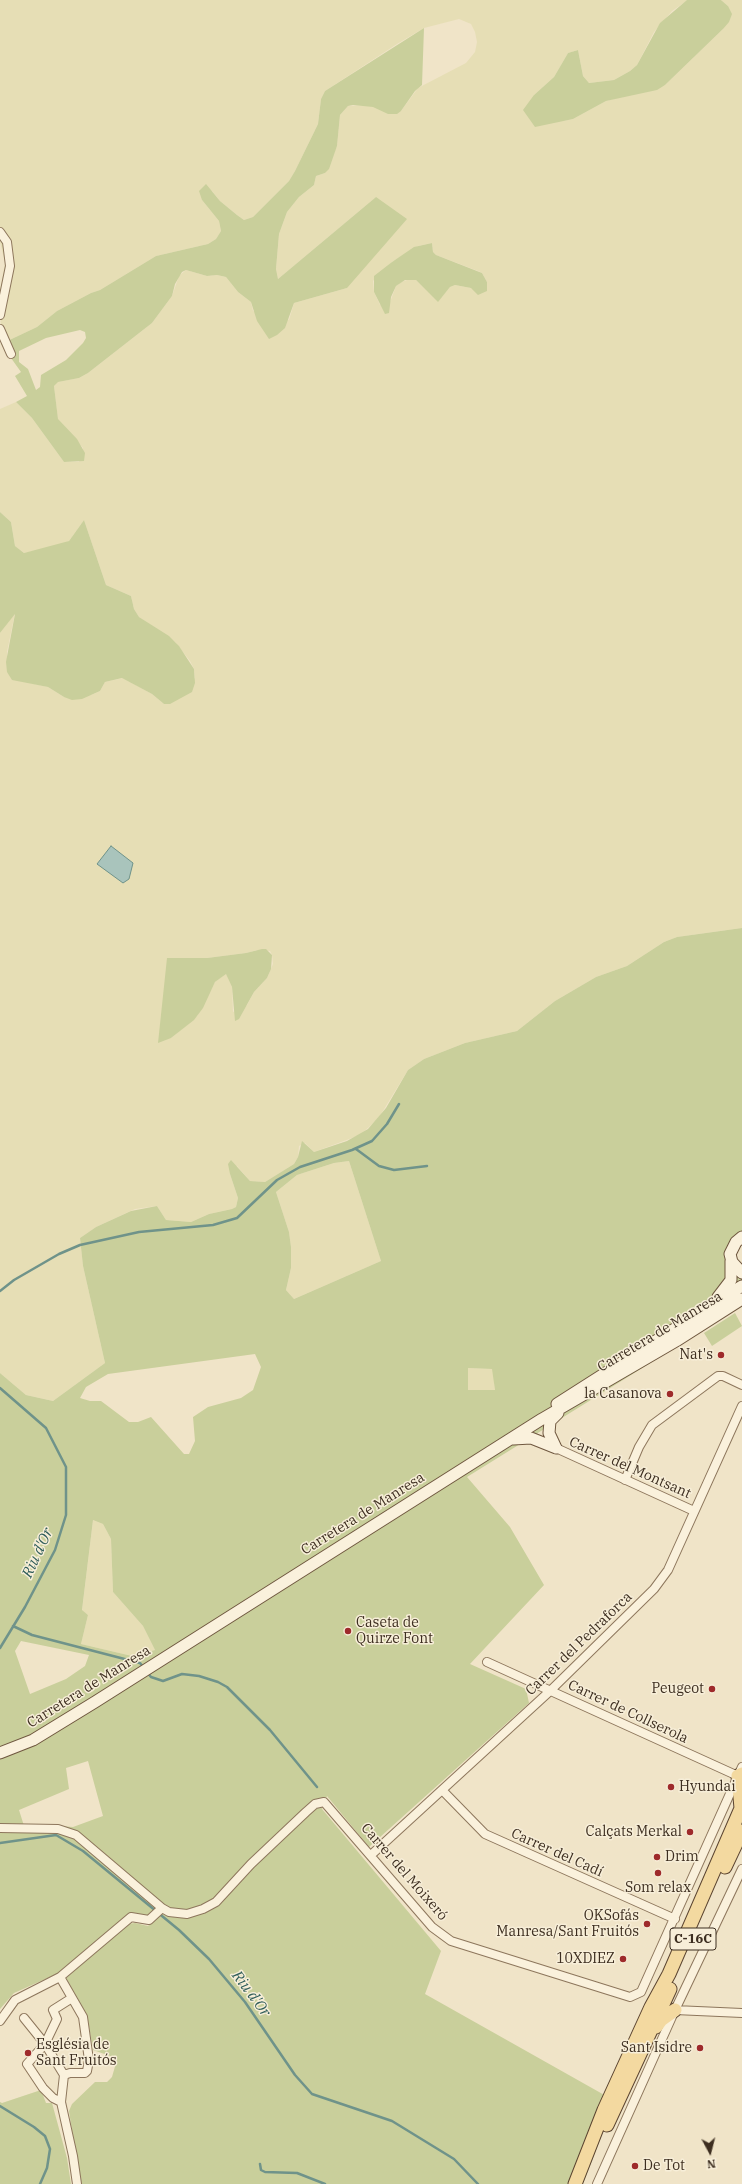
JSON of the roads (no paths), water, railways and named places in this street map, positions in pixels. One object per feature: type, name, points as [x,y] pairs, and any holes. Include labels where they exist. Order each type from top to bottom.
[{"type":"main road","points":[[708,1307],[724,1292],[731,1280],[732,1247],[742,1237]]},
{"type":"main road","points":[[731,1260],[736,1268],[742,1273]]},
{"type":"main road","points":[[542,1419],[552,1408],[574,1392],[742,1286]]},
{"type":"main road","points":[[697,1328],[742,1293]]},
{"type":"main road","name":"Carretera de Manresa","points":[[0,1753],[32,1740],[140,1674],[508,1440],[697,1328],[742,1299]]},
{"type":"main road","points":[[556,1448],[549,1433],[550,1421],[563,1408]]},
{"type":"main road","points":[[508,1440],[520,1437],[531,1438],[556,1448]]},
{"type":"main road","points":[[718,1885],[721,1867],[742,1811],[741,1779]]},
{"type":"main road","name":"C-16C","points":[[576,2184],[604,2110],[651,2007],[669,1974],[742,1811]]},
{"type":"main road","name":"C-16C","points":[[576,2184],[644,2048],[742,1831]]},
{"type":"main road","points":[[669,1974],[669,1981],[660,2002],[668,2010],[675,2010]]},
{"type":"main road","points":[[644,2048],[661,2020],[675,2010]]},
{"type":"street","points":[[0,232],[7,242],[10,266],[0,315]]},
{"type":"street","points":[[0,329],[12,354]]},
{"type":"street","points":[[625,1480],[639,1447],[652,1425],[718,1376],[723,1376],[742,1385]]},
{"type":"street","name":"Carrer del Pedraforca","points":[[371,1855],[443,1791],[550,1691],[654,1589],[668,1570],[742,1406]]},
{"type":"street","name":"Carrer del Montsant","points":[[556,1448],[694,1511]]},
{"type":"street","name":"Carrer de Collserola","points":[[487,1662],[741,1779]]},
{"type":"street","points":[[675,1919],[741,1779]]},
{"type":"street","name":"Carrer del Cadí","points":[[443,1791],[485,1834],[675,1919]]},
{"type":"street","name":"Carrer del Moixeró","points":[[161,1909],[169,1912],[187,1914],[203,1909],[216,1902],[251,1864],[306,1812],[323,1803],[371,1855],[432,1927],[451,1941],[630,1997],[641,1992],[675,1919]]},
{"type":"street","points":[[0,1828],[58,1829],[76,1835],[161,1909],[152,1919],[146,1920],[131,1916],[60,1977],[15,2000],[0,2021]]},
{"type":"street","points":[[597,2184],[675,2010],[742,1869]]},
{"type":"street","points":[[60,1977],[84,2017],[90,2060],[85,2073],[70,2073],[64,2075]]},
{"type":"street","points":[[61,2102],[53,2098],[43,2088],[27,2064],[46,2046],[57,2019],[53,2010],[72,1998]]},
{"type":"street","points":[[675,2010],[742,2013]]},
{"type":"street","points":[[24,2018],[46,2046],[64,2075],[61,2102],[73,2156],[77,2184]]},
{"type":"water","points":[[111,846],[133,863],[129,879],[123,883],[97,864]]},
{"type":"waterway","points":[[0,1291],[14,1280],[59,1254],[80,1245],[139,1232],[213,1225],[237,1218],[277,1180],[300,1167],[352,1150],[372,1141],[387,1124],[399,1104]]},
{"type":"waterway","points":[[356,1149],[379,1166],[394,1170],[427,1166]]},
{"type":"waterway","name":"Riu d'Or","points":[[0,1388],[46,1428],[66,1467],[66,1515],[55,1550],[25,1607],[0,1648]]},
{"type":"waterway","points":[[13,1626],[32,1635],[140,1663],[144,1668]]},
{"type":"waterway","points":[[147,1672],[151,1677],[163,1681],[182,1674],[199,1676],[218,1682],[227,1687],[270,1730],[317,1787]]},
{"type":"waterway","name":"Riu d'Or","points":[[0,1843],[56,1835],[83,1851],[179,1930],[209,1959],[245,2002],[295,2075],[312,2094],[392,2121],[454,2159],[478,2184]]},
{"type":"waterway","points":[[0,2106],[34,2127],[45,2136],[50,2149],[47,2168],[40,2184]]},
{"type":"waterway","points":[[260,2164],[261,2170],[265,2172],[297,2173],[325,2184]]},
{"type":"place","name":"Nat's","points":[[721,1355]]},
{"type":"place","name":"la Casanova","points":[[670,1394]]},
{"type":"place","name":"Caseta de Quirze Font","points":[[348,1631]]},
{"type":"place","name":"Peugeot","points":[[712,1689]]},
{"type":"place","name":"Hyundai","points":[[671,1787]]},
{"type":"place","name":"Calçats Merkal","points":[[690,1832]]},
{"type":"place","name":"Drim","points":[[657,1857]]},
{"type":"place","name":"Som relax","points":[[658,1873]]},
{"type":"place","name":"OKSofás Manresa/Sant Fruitós","points":[[647,1924]]},
{"type":"place","name":"10XDIEZ","points":[[623,1959]]},
{"type":"place","name":"Sant Isidre","points":[[700,2048]]},
{"type":"place","name":"Església de Sant Fruitós","points":[[28,2053]]},
{"type":"place","name":"De Tot","points":[[635,2166]]}]
